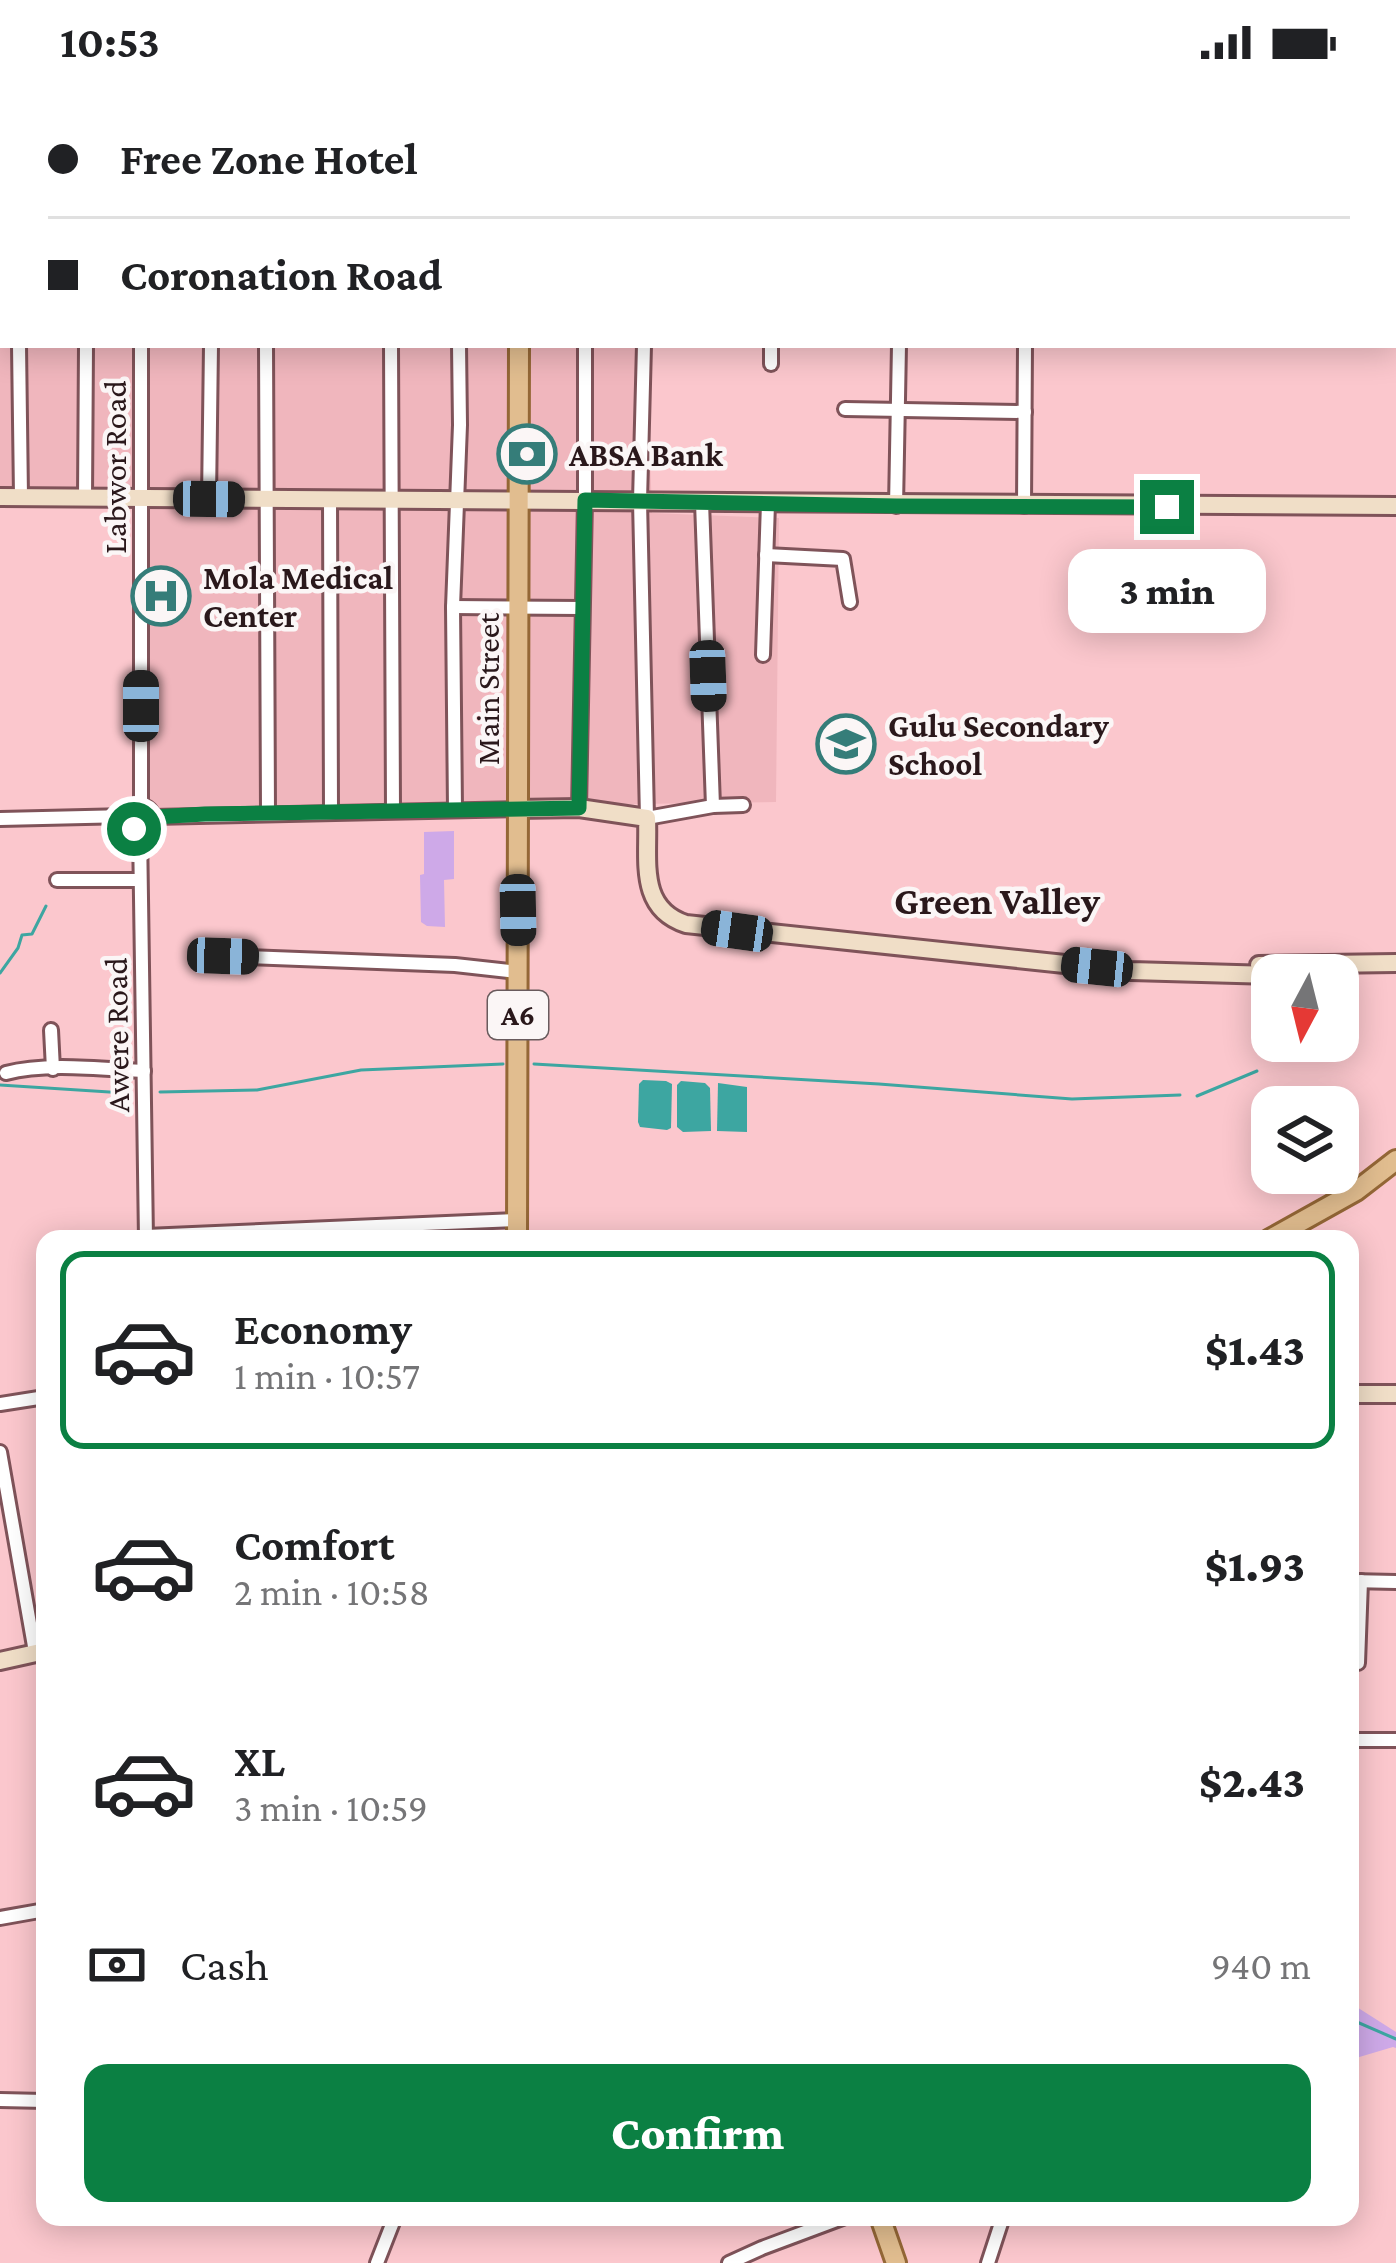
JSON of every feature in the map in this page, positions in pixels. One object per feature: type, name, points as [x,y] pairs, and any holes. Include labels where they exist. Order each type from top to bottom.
[{"type":"main road","name":"A6","points":[[518,500],[519,348]]},
{"type":"main road","points":[[0,496],[1396,506]]},
{"type":"main road","name":"Main Street","points":[[517,1230],[518,500]]},
{"type":"main road","points":[[516,809],[579,808],[647,818],[646,875],[652,898],[681,911],[1131,970],[1251,974]]},
{"type":"main road","points":[[1064,959],[1222,965],[1396,963]]},
{"type":"main road","points":[[1359,975],[1396,974]]},
{"type":"main road","points":[[1286,1230],[1356,1191],[1396,1160]]},
{"type":"main road","points":[[1359,1394],[1396,1394]]},
{"type":"main road","points":[[0,1660],[36,1652]]},
{"type":"main road","points":[[883,2226],[896,2263]]},
{"type":"street","points":[[19,348],[21,496]]},
{"type":"street","points":[[85,497],[86,348]]},
{"type":"street","name":"Labwor Road","points":[[141,348],[141,805]]},
{"type":"street","points":[[209,499],[211,348]]},
{"type":"street","points":[[266,348],[268,813]]},
{"type":"street","points":[[391,348],[393,811]]},
{"type":"street","points":[[454,810],[459,348]]},
{"type":"street","points":[[579,808],[585,348]]},
{"type":"street","points":[[644,348],[640,501],[647,818],[743,805]]},
{"type":"street","points":[[771,348],[771,364]]},
{"type":"street","points":[[896,506],[898,348]]},
{"type":"street","points":[[1024,506],[1025,348]]},
{"type":"street","points":[[845,410],[1025,412]]},
{"type":"street","points":[[330,499],[331,812]]},
{"type":"street","points":[[702,502],[713,806]]},
{"type":"street","points":[[763,655],[768,503]]},
{"type":"street","points":[[766,555],[843,559],[850,602]]},
{"type":"street","points":[[453,607],[582,608]]},
{"type":"street","points":[[141,805],[153,817],[151,825],[140,830],[132,827],[128,816],[141,805]]},
{"type":"street","points":[[153,817],[516,809]]},
{"type":"street","points":[[0,819],[128,816]]},
{"type":"street","name":"Awere Road","points":[[140,830],[146,1230]]},
{"type":"street","points":[[57,880],[140,880]]},
{"type":"street","points":[[223,956],[518,971]]},
{"type":"street","points":[[51,1030],[53,1069]]},
{"type":"street","points":[[6,1073],[144,1071]]},
{"type":"street","points":[[0,1404],[36,1398]]},
{"type":"street","points":[[0,1452],[36,1631]]},
{"type":"street","points":[[1359,1581],[1396,1582]]},
{"type":"street","points":[[1359,1740],[1396,1740]]},
{"type":"street","points":[[0,1918],[36,1912]]},
{"type":"street","points":[[0,2100],[36,2101]]},
{"type":"street","points":[[377,2263],[391,2226]]},
{"type":"street","points":[[729,2263],[821,2226]]},
{"type":"street","points":[[988,2263],[1000,2226]]},
{"type":"shaded area","points":[[0,348],[646,348],[652,513],[779,518],[776,802],[153,811],[149,804],[146,496],[0,495]]},
{"type":"shaded area","points":[[454,831],[454,879],[444,880],[445,927],[427,926],[421,922],[424,832]]},
{"type":"shaded area","points":[[1359,2008],[1396,2032],[1393,2047],[1359,2057]]},
{"type":"water","points":[[643,1080],[672,1084],[671,1128],[640,1127],[639,1084]]},
{"type":"water","points":[[681,1081],[705,1083],[710,1088],[711,1131],[683,1132],[677,1127],[677,1085]]},
{"type":"water","points":[[718,1083],[747,1087],[747,1132],[717,1131]]},
{"type":"waterway","points":[[0,973],[22,935],[32,934],[46,906]]},
{"type":"waterway","points":[[160,1092],[257,1090],[361,1070],[503,1064]]},
{"type":"waterway","points":[[534,1064],[1072,1099],[1180,1095]]},
{"type":"waterway","points":[[1197,1096],[1257,1071]]},
{"type":"waterway","points":[[0,1085],[125,1093]]},
{"type":"waterway","points":[[1359,2023],[1396,2039]]},
{"type":"place","name":"ABSA Bank","points":[[527,454]]},
{"type":"place","name":"Mola Medical Center","points":[[161,596]]},
{"type":"place","name":"Gulu Secondary School","points":[[846,744]]},
{"type":"district","name":"Green Valley","points":[[997,900]]},
{"type":"route","points":[[134,829],[146,829],[153,817],[205,814],[579,808],[585,500],[1167,507]]}]
